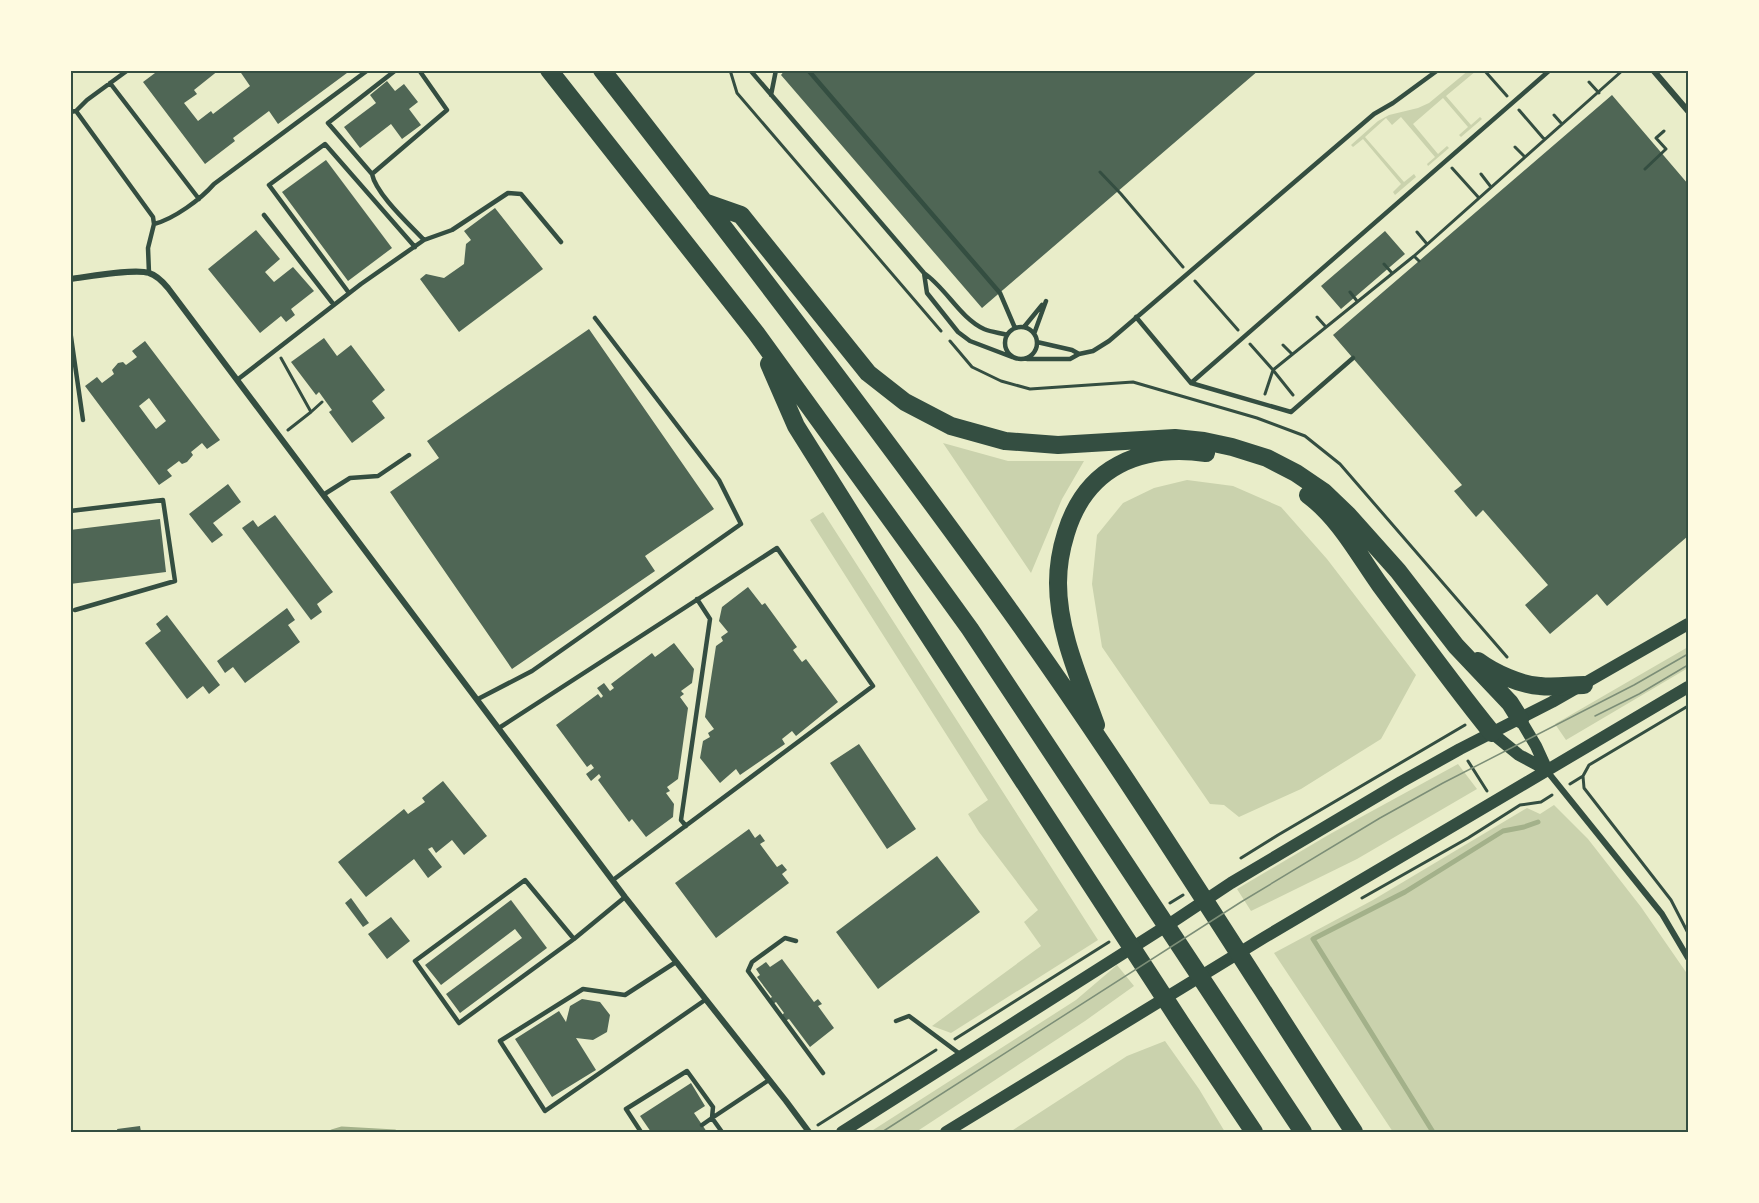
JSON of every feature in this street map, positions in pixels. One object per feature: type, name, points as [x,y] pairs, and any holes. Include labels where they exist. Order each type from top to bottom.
[{"type":"highway","points":[[549,70],[756,333],[969,629],[1303,1132]]},
{"type":"highway","points":[[602,70],[844,386],[1009,610],[1105,749],[1354,1132]]},
{"type":"highway","points":[[704,202],[741,215],[868,373],[905,402],[951,426],[1005,441],[1058,445],[1175,438],[1204,441],[1267,458],[1296,473],[1324,492],[1348,515],[1398,571],[1456,646],[1510,703],[1520,719]]},
{"type":"highway","points":[[756,333],[796,426],[904,598],[1116,925],[1254,1132]]},
{"type":"highway","points":[[1105,749],[1063,624],[1058,583],[1061,548],[1072,515],[1092,484],[1116,466],[1143,455],[1175,451],[1230,458],[1263,468],[1291,482],[1317,501],[1338,525],[1379,584],[1492,733]]},
{"type":"highway","points":[[1456,646],[1489,669],[1530,685],[1543,687],[1584,685]]},
{"type":"main road","points":[[842,1132],[1231,883],[1401,782],[1584,685],[1689,624]]},
{"type":"main road","points":[[946,1132],[1212,969],[1689,687]]},
{"type":"main road","points":[[1520,719],[1547,770]]},
{"type":"main road","points":[[1492,733],[1519,755],[1547,770]]},
{"type":"street","points":[[1653,70],[1689,111]]},
{"type":"street","points":[[70,279],[135,272],[148,273],[168,288],[625,897],[809,1132]]},
{"type":"street","points":[[1547,770],[1662,914],[1689,958]]},
{"type":"lane","points":[[128,70],[74,112],[153,217],[154,224],[148,248],[148,273]]},
{"type":"lane","points":[[154,224],[163,222],[199,198],[214,184],[368,70]]},
{"type":"lane","points":[[396,70],[328,123],[372,174],[380,191],[424,240]]},
{"type":"lane","points":[[372,174],[447,110],[419,70]]},
{"type":"lane","points":[[750,70],[924,273],[935,280],[969,318],[984,329],[1007,335]]},
{"type":"lane","points":[[771,95],[776,70]]},
{"type":"lane","points":[[808,70],[1000,293],[1015,328]]},
{"type":"lane","points":[[1027,358],[1070,359],[1101,346],[1374,114],[1438,70]]},
{"type":"lane","points":[[1191,382],[1550,70]]},
{"type":"lane","points":[[110,83],[199,198]]},
{"type":"lane","points":[[349,293],[269,184],[325,144],[415,247]]},
{"type":"lane","points":[[237,380],[403,254],[424,240],[452,230],[508,194],[521,194],[561,242]]},
{"type":"lane","points":[[264,215],[334,305]]},
{"type":"lane","points":[[924,273],[927,293],[958,332],[970,340],[1012,357],[1022,360],[1033,355],[1036,349],[1037,342],[1034,334],[1024,327],[1015,328],[1007,335],[1006,349],[1012,357]]},
{"type":"lane","points":[[1024,327],[1046,301],[1034,334]]},
{"type":"lane","points":[[1136,317],[1191,382],[1291,412],[1353,358]]},
{"type":"lane","points":[[478,699],[532,671],[741,524],[719,480],[596,318]]},
{"type":"lane","points":[[70,330],[83,420]]},
{"type":"lane","points":[[1037,342],[1072,350],[1078,354]]},
{"type":"lane","points":[[323,495],[350,478],[378,476],[409,455]]},
{"type":"lane","points":[[70,511],[163,500],[175,581],[75,610]]},
{"type":"lane","points":[[499,728],[777,548],[873,686],[613,880]]},
{"type":"lane","points":[[686,826],[681,820],[711,619],[697,599]]},
{"type":"lane","points":[[574,939],[525,879],[415,961],[459,1023],[574,939],[625,897]]},
{"type":"lane","points":[[796,941],[785,938],[752,963],[748,971],[823,1073]]},
{"type":"lane","points":[[676,962],[625,995],[584,989],[500,1041],[545,1111],[705,1000]]},
{"type":"lane","points":[[896,1021],[909,1016],[963,1056]]},
{"type":"lane","points":[[641,1132],[626,1109],[687,1071],[713,1107],[712,1118],[722,1132]]},
{"type":"lane","points":[[702,1125],[769,1080]]},
{"type":"path","points":[[730,70],[737,93],[972,367],[1001,381],[1030,389],[1133,382],[1257,418],[1305,436],[1340,464],[1512,662]]},
{"type":"path","points":[[1257,418],[1273,370],[1414,256],[1623,70]]},
{"type":"path","points":[[1589,82],[1599,93]]},
{"type":"path","points":[[1554,115],[1562,124]]},
{"type":"path","points":[[1645,169],[1666,149],[1656,138],[1664,131]]},
{"type":"path","points":[[1515,147],[1525,157]]},
{"type":"path","points":[[1446,161],[1479,198]]},
{"type":"path","points":[[1100,172],[1300,404]]},
{"type":"path","points":[[1481,174],[1491,187]]},
{"type":"path","points":[[1417,232],[1427,244]]},
{"type":"path","points":[[1414,256],[1419,261]]},
{"type":"path","points":[[1384,264],[1392,273]]},
{"type":"path","points":[[1350,292],[1357,301]]},
{"type":"path","points":[[1317,317],[1326,327]]},
{"type":"path","points":[[1283,345],[1292,354]]},
{"type":"path","points":[[276,350],[311,412]]},
{"type":"path","points":[[279,436],[322,402]]},
{"type":"path","points":[[1450,734],[1504,815],[1520,805],[1541,802],[1583,776],[1589,765],[1689,706]]},
{"type":"path","points":[[1583,776],[1584,788],[1671,900],[1689,933]]},
{"type":"green space","points":[[1469,70],[1476,71],[1446,96],[1471,125],[1480,117],[1482,119],[1461,137],[1459,135],[1468,127],[1443,98],[1413,124],[1438,154],[1447,146],[1449,148],[1428,166],[1427,164],[1435,157],[1401,117],[1392,125],[1386,118],[1365,137],[1404,182],[1414,174],[1416,177],[1395,195],[1393,192],[1401,184],[1363,139],[1353,147],[1351,145],[1378,121],[1389,115],[1429,103]]},
{"type":"green space","points":[[943,443],[1008,461],[1084,461],[1062,499],[1031,573]]},
{"type":"green space","points":[[1187,480],[1233,486],[1281,507],[1327,559],[1416,675],[1381,739],[1301,789],[1239,817],[1224,805],[1210,804],[1102,647],[1092,584],[1097,535],[1123,503],[1154,488]]},
{"type":"green space","points":[[823,512],[1098,940],[951,1033],[932,1026],[1041,946],[1024,922],[1038,910],[968,814],[988,800],[810,520]]},
{"type":"green space","points":[[1688,647],[1688,668],[1566,740],[1555,724]]},
{"type":"green space","points":[[1458,764],[1477,789],[1357,859],[1251,911],[1237,889],[1330,834]]},
{"type":"green space","points":[[1554,805],[1588,839],[1641,907],[1688,975],[1688,1132],[1393,1132],[1274,953],[1373,900],[1527,808],[1540,814]]},
{"type":"green space","points":[[1117,965],[1134,986],[1085,1021],[916,1132],[870,1132],[1076,1000]]},
{"type":"green space","points":[[1165,1041],[1199,1089],[1225,1132],[1010,1132],[1127,1056]]},
{"type":"building","points":[[159,70],[219,70],[194,90],[197,94],[184,103],[198,121],[211,111],[213,114],[250,86],[239,70],[351,70],[278,124],[269,111],[233,138],[235,141],[205,164],[143,82]]},
{"type":"building","points":[[785,70],[1259,70],[982,308],[781,75]]},
{"type":"building","points":[[387,81],[395,91],[404,84],[418,102],[409,109],[421,125],[402,139],[391,124],[360,148],[344,127],[376,103],[370,95]]},
{"type":"building","points":[[1612,95],[1688,184],[1688,536],[1607,606],[1597,594],[1550,634],[1525,605],[1548,585],[1483,510],[1476,517],[1454,491],[1462,485],[1333,335]]},
{"type":"building","points":[[326,160],[392,248],[348,281],[282,192]]},
{"type":"building","points":[[495,208],[543,269],[459,332],[420,279],[426,274],[444,278],[464,264],[466,244],[471,240],[464,231]]},
{"type":"building","points":[[256,230],[280,259],[265,272],[274,282],[293,267],[314,291],[291,309],[295,315],[286,322],[281,316],[260,333],[208,269]]},
{"type":"building","points":[[1385,231],[1405,254],[1341,309],[1321,286]]},
{"type":"building","points":[[589,329],[714,509],[645,556],[655,571],[512,669],[390,492],[439,458],[427,441]]},
{"type":"building","points":[[324,338],[337,356],[351,345],[385,390],[372,401],[385,418],[352,443],[329,412],[332,410],[319,392],[316,395],[291,362]]},
{"type":"building","points":[[145,341],[220,440],[207,449],[202,443],[191,452],[193,455],[187,462],[182,464],[179,461],[167,470],[172,476],[159,485],[85,386],[97,377],[102,383],[114,374],[112,370],[118,363],[123,362],[126,365],[137,357],[132,351]],"holes":[[[149,398],[166,421],[156,429],[139,406]]]},
{"type":"building","points":[[228,484],[241,502],[213,523],[223,535],[212,543],[189,514]]},
{"type":"building","points":[[275,515],[333,592],[317,604],[322,612],[311,620],[242,528],[253,520],[258,527]]},
{"type":"building","points":[[160,519],[166,572],[70,584],[70,530]]},
{"type":"building","points":[[748,587],[762,605],[765,603],[797,647],[793,650],[802,662],[806,659],[838,702],[796,736],[792,731],[782,739],[785,744],[740,775],[736,769],[720,783],[700,758],[703,741],[710,737],[708,733],[714,729],[705,717],[716,646],[723,641],[721,637],[728,632],[719,621],[722,607]]},
{"type":"building","points":[[287,608],[295,620],[288,625],[300,642],[245,683],[233,667],[225,673],[217,661]]},
{"type":"building","points":[[167,615],[220,685],[209,694],[203,686],[187,699],[145,643],[161,631],[156,624]]},
{"type":"building","points":[[674,643],[694,669],[692,683],[681,691],[684,694],[680,697],[688,708],[678,779],[667,787],[670,791],[666,793],[674,804],[673,817],[646,837],[632,819],[629,822],[598,780],[601,777],[599,774],[591,781],[586,774],[594,768],[591,764],[587,767],[556,725],[598,694],[601,698],[603,696],[597,688],[604,683],[610,691],[614,688],[611,684],[652,653],[655,657]]},
{"type":"building","points":[[859,744],[916,829],[887,849],[830,763]]},
{"type":"building","points":[[443,781],[487,836],[464,855],[452,840],[436,853],[432,847],[428,849],[442,867],[428,878],[414,859],[366,897],[338,862],[404,809],[408,814],[425,802],[422,798]]},
{"type":"building","points":[[749,829],[755,838],[760,834],[765,841],[760,844],[777,867],[782,864],[787,870],[782,874],[789,883],[716,938],[675,883]]},
{"type":"building","points":[[937,856],[980,912],[878,989],[836,932]]},
{"type":"building","points":[[351,898],[369,923],[363,927],[345,903]]},
{"type":"building","points":[[511,900],[547,948],[460,1013],[446,994],[522,938],[515,929],[441,985],[425,965]]},
{"type":"building","points":[[391,917],[410,941],[387,959],[368,934]]},
{"type":"building","points":[[782,959],[814,1002],[818,999],[822,1004],[818,1006],[834,1028],[810,1047],[789,1019],[785,1021],[781,1016],[784,1013],[776,1002],[773,1004],[769,999],[772,997],[757,977],[760,975],[756,969],[766,962],[770,967]]},
{"type":"building","points":[[582,999],[600,1002],[610,1015],[607,1032],[593,1040],[576,1038],[596,1070],[552,1097],[515,1039],[559,1011],[566,1022],[570,1006]]},
{"type":"building","points":[[691,1083],[705,1106],[694,1113],[707,1132],[651,1132],[640,1116]]},
{"type":"building","points":[[140,1126],[141,1132],[118,1132],[117,1129]]},
{"type":"waterway","points":[[1433,1132],[1313,939],[1405,892],[1503,831],[1538,822]]},
{"type":"waterway","points":[[332,1132],[342,1129],[395,1132]]},
{"type":"tram line","points":[[882,1132],[1241,902],[1380,818],[1634,685],[1688,654]]},
{"type":"tram line","points":[[1595,716],[1639,694],[1688,665]]}]
